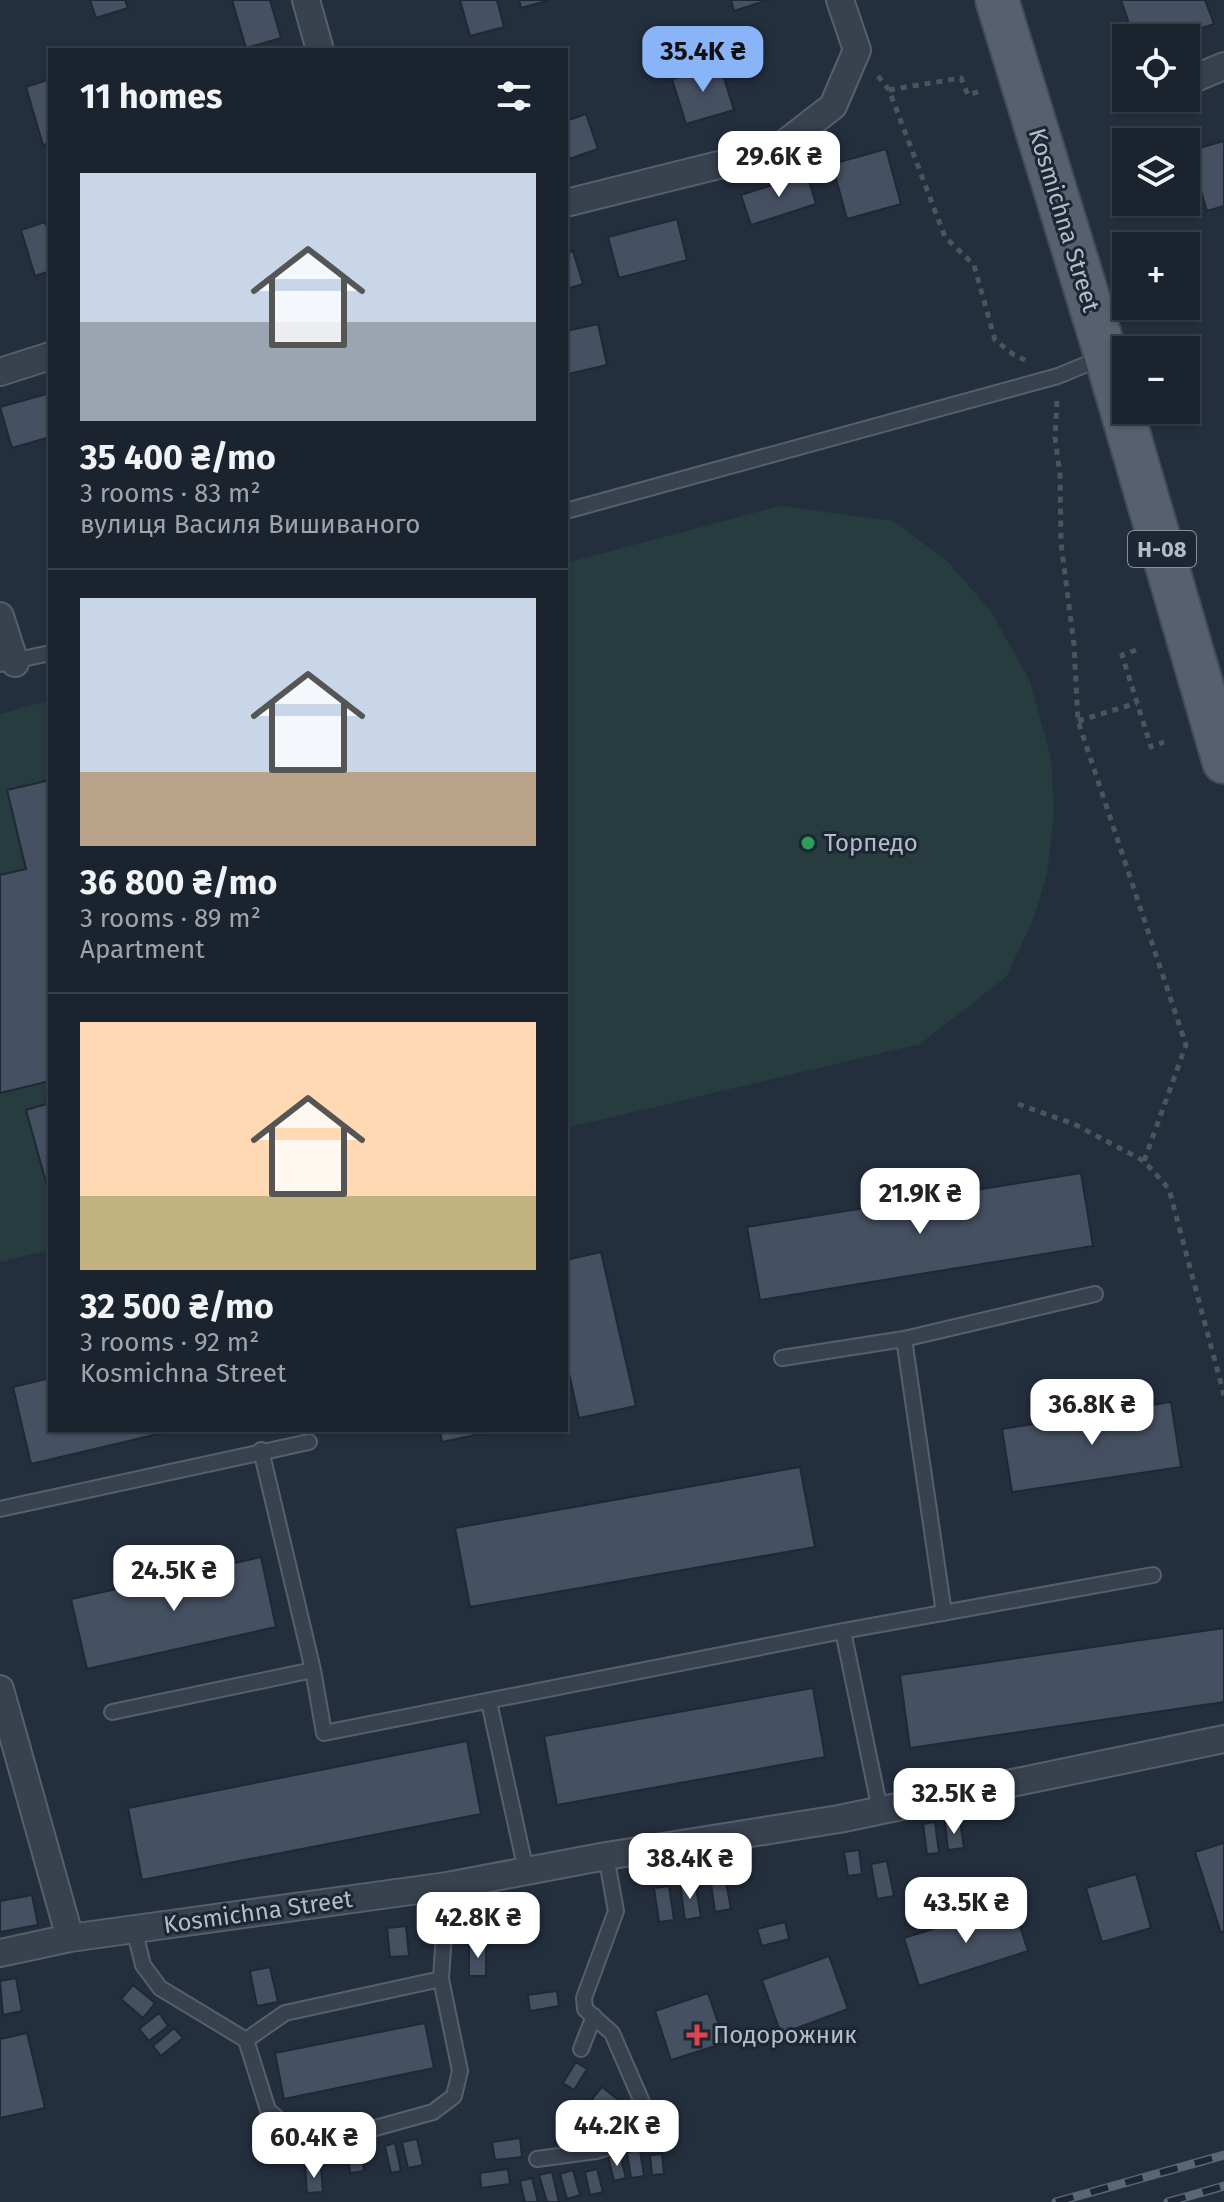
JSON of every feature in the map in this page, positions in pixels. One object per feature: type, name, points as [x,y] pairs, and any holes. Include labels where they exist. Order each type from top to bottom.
[{"type":"main road","name":"Kosmichna Street","points":[[997,0],[1106,356],[1224,762]]},
{"type":"street","points":[[306,0],[319,48]]},
{"type":"street","points":[[568,203],[775,151],[833,106],[857,50],[840,0]]},
{"type":"street","points":[[1200,76],[1224,66]]},
{"type":"street","points":[[0,372],[48,357]]},
{"type":"street","points":[[0,616],[7,663]]},
{"type":"street","points":[[0,1689],[70,1938]]},
{"type":"street","name":"Kosmichna Street","points":[[0,1953],[70,1938],[447,1886],[880,1810],[1224,1739]]},
{"type":"lane","points":[[568,510],[1058,376],[1106,356]]},
{"type":"lane","points":[[7,663],[48,653]]},
{"type":"lane","points":[[782,1358],[904,1339],[1095,1294]]},
{"type":"lane","points":[[904,1339],[944,1613]]},
{"type":"lane","points":[[0,1509],[309,1442]]},
{"type":"lane","points":[[261,1450],[313,1670],[324,1733],[843,1631],[1153,1575]]},
{"type":"lane","points":[[843,1631],[880,1810]]},
{"type":"lane","points":[[112,1712],[313,1670]]},
{"type":"lane","points":[[489,1702],[526,1871]]},
{"type":"lane","points":[[537,2159],[596,2151],[623,2143],[638,2125],[642,2102],[636,2084],[612,2033],[585,2009],[584,1998],[616,1911],[606,1856]]},
{"type":"lane","points":[[134,1929],[143,1965],[160,1988],[246,2040],[268,2110],[296,2135],[325,2142],[433,2112],[454,2096],[460,2071],[441,1979],[447,1886]]},
{"type":"lane","points":[[246,2040],[285,2013],[441,1979]]},
{"type":"lane","points":[[581,2049],[594,2016]]},
{"type":"path","points":[[857,50],[889,90],[945,237],[974,265],[995,340],[1014,355],[1058,376],[1055,437],[1060,475],[1061,543],[1074,645],[1078,721],[1186,1045],[1144,1161]]},
{"type":"path","points":[[889,90],[961,78],[968,95],[980,91]]},
{"type":"path","points":[[1136,650],[1122,655],[1151,747],[1164,742]]},
{"type":"path","points":[[1078,721],[1137,703]]},
{"type":"path","points":[[1018,1104],[1074,1124],[1144,1161],[1169,1189],[1224,1395]]},
{"type":"green space","name":"Торпедо","points":[[780,506],[893,521],[946,560],[990,610],[1030,681],[1051,759],[1054,813],[1047,873],[1033,920],[1006,977],[920,1044],[568,1128],[568,562]]},
{"type":"green space","points":[[48,701],[48,1250],[0,1262],[0,714]]},
{"type":"building","points":[[90,0],[125,0],[128,8],[96,18]]},
{"type":"building","points":[[232,0],[270,0],[281,38],[246,48]]},
{"type":"building","points":[[460,0],[497,0],[504,27],[470,36]]},
{"type":"building","points":[[519,0],[550,0],[521,8]]},
{"type":"building","points":[[731,0],[768,0],[734,11]]},
{"type":"building","points":[[1121,0],[1205,0],[1214,24],[1200,29],[1200,24],[1129,24]]},
{"type":"building","points":[[720,65],[734,110],[686,124],[672,79]]},
{"type":"building","points":[[48,80],[48,144],[43,145],[26,87]]},
{"type":"building","points":[[586,114],[598,149],[568,159],[568,120]]},
{"type":"building","points":[[1224,141],[1224,206],[1207,211],[1200,188],[1200,148]]},
{"type":"building","points":[[886,149],[901,204],[847,219],[832,164]]},
{"type":"building","points":[[807,174],[816,204],[751,225],[741,195]]},
{"type":"building","points":[[677,219],[687,260],[619,278],[608,237]]},
{"type":"building","points":[[45,222],[48,231],[48,272],[35,276],[21,230]]},
{"type":"building","points":[[573,251],[583,284],[568,288],[568,252]]},
{"type":"building","points":[[598,324],[607,365],[568,374],[568,331]]},
{"type":"building","points":[[48,394],[48,438],[12,448],[0,407]]},
{"type":"building","points":[[48,780],[48,1081],[0,1093],[0,875],[26,869],[7,790]]},
{"type":"building","points":[[48,1104],[48,1189],[26,1110]]},
{"type":"building","points":[[1081,1173],[1093,1246],[760,1300],[747,1227]]},
{"type":"building","points":[[601,1252],[636,1406],[579,1418],[568,1369],[568,1260]]},
{"type":"building","points":[[48,1378],[48,1432],[167,1432],[31,1464],[13,1387]]},
{"type":"building","points":[[1171,1402],[1181,1467],[1012,1492],[1002,1429]]},
{"type":"building","points":[[440,1432],[490,1432],[442,1442]]},
{"type":"building","points":[[800,1467],[815,1547],[470,1607],[455,1528]]},
{"type":"building","points":[[261,1557],[276,1627],[87,1669],[71,1599]]},
{"type":"building","points":[[1224,1628],[1224,1702],[910,1748],[900,1675]]},
{"type":"building","points":[[813,1688],[825,1757],[557,1805],[544,1736]]},
{"type":"building","points":[[467,1741],[481,1814],[142,1880],[128,1808]]},
{"type":"building","points":[[960,1821],[964,1848],[948,1850],[945,1823]]},
{"type":"building","points":[[935,1822],[939,1853],[927,1854],[923,1824]]},
{"type":"building","points":[[1224,1843],[1224,1931],[1221,1933],[1195,1852]]},
{"type":"building","points":[[859,1850],[862,1874],[848,1876],[844,1852]]},
{"type":"building","points":[[887,1861],[894,1896],[877,1899],[871,1864]]},
{"type":"building","points":[[1136,1874],[1151,1928],[1102,1942],[1086,1888]]},
{"type":"building","points":[[695,1882],[701,1917],[685,1920],[680,1884]]},
{"type":"building","points":[[726,1882],[731,1909],[715,1912],[711,1884]]},
{"type":"building","points":[[669,1886],[674,1920],[659,1922],[654,1888]]},
{"type":"building","points":[[32,1895],[38,1925],[0,1932],[0,1901]]},
{"type":"building","points":[[1013,1904],[1028,1951],[919,1986],[904,1938]]},
{"type":"building","points":[[785,1922],[789,1939],[762,1946],[757,1929]]},
{"type":"building","points":[[406,1926],[409,1956],[390,1957],[387,1928]]},
{"type":"building","points":[[469,1945],[486,1945],[486,1976],[469,1976]]},
{"type":"building","points":[[829,1956],[848,2009],[781,2034],[762,1980]]},
{"type":"building","points":[[270,1967],[278,2002],[257,2006],[250,1971]]},
{"type":"building","points":[[16,1978],[22,2011],[3,2015],[0,1981]]},
{"type":"building","points":[[133,1985],[155,2003],[143,2018],[121,1999]]},
{"type":"building","points":[[557,1991],[559,2006],[530,2011],[528,1995]]},
{"type":"building","points":[[708,1993],[725,2043],[671,2060],[655,2011]]},
{"type":"building","points":[[159,2013],[168,2026],[149,2041],[139,2029]]},
{"type":"building","points":[[425,2023],[434,2068],[284,2099],[275,2053]]},
{"type":"building","points":[[174,2028],[183,2038],[161,2056],[153,2046]]},
{"type":"building","points":[[27,2033],[45,2108],[0,2118],[0,2039]]},
{"type":"building","points":[[576,2062],[587,2069],[574,2090],[563,2083]]},
{"type":"building","points":[[602,2087],[625,2105],[615,2117],[592,2099]]},
{"type":"building","points":[[585,2103],[594,2136],[581,2140],[571,2107]]},
{"type":"building","points":[[520,2138],[522,2157],[495,2160],[492,2142]]},
{"type":"building","points":[[417,2139],[423,2165],[408,2168],[402,2142]]},
{"type":"building","points":[[395,2143],[401,2171],[391,2173],[385,2146]]},
{"type":"building","points":[[640,2150],[644,2176],[631,2178],[627,2152]]},
{"type":"building","points":[[361,2152],[364,2171],[350,2173],[348,2154]]},
{"type":"building","points":[[662,2154],[664,2174],[652,2175],[650,2155]]},
{"type":"building","points":[[620,2155],[626,2178],[614,2181],[608,2157]]},
{"type":"building","points":[[321,2167],[323,2192],[307,2193],[305,2168]]},
{"type":"building","points":[[508,2169],[510,2184],[481,2188],[480,2173]]},
{"type":"building","points":[[597,2169],[603,2192],[590,2195],[585,2172]]},
{"type":"building","points":[[573,2170],[580,2195],[567,2199],[560,2174]]},
{"type":"building","points":[[552,2172],[559,2202],[547,2202],[539,2175]]},
{"type":"building","points":[[532,2178],[538,2202],[525,2202],[520,2181]]},
{"type":"railway","points":[[1056,2202],[1224,2155]]},
{"type":"railway","points":[[1168,2202],[1224,2186]]},
{"type":"place","name":"Торпедо","points":[[808,843]]},
{"type":"place","name":"Подорожник","points":[[697,2035]]}]
